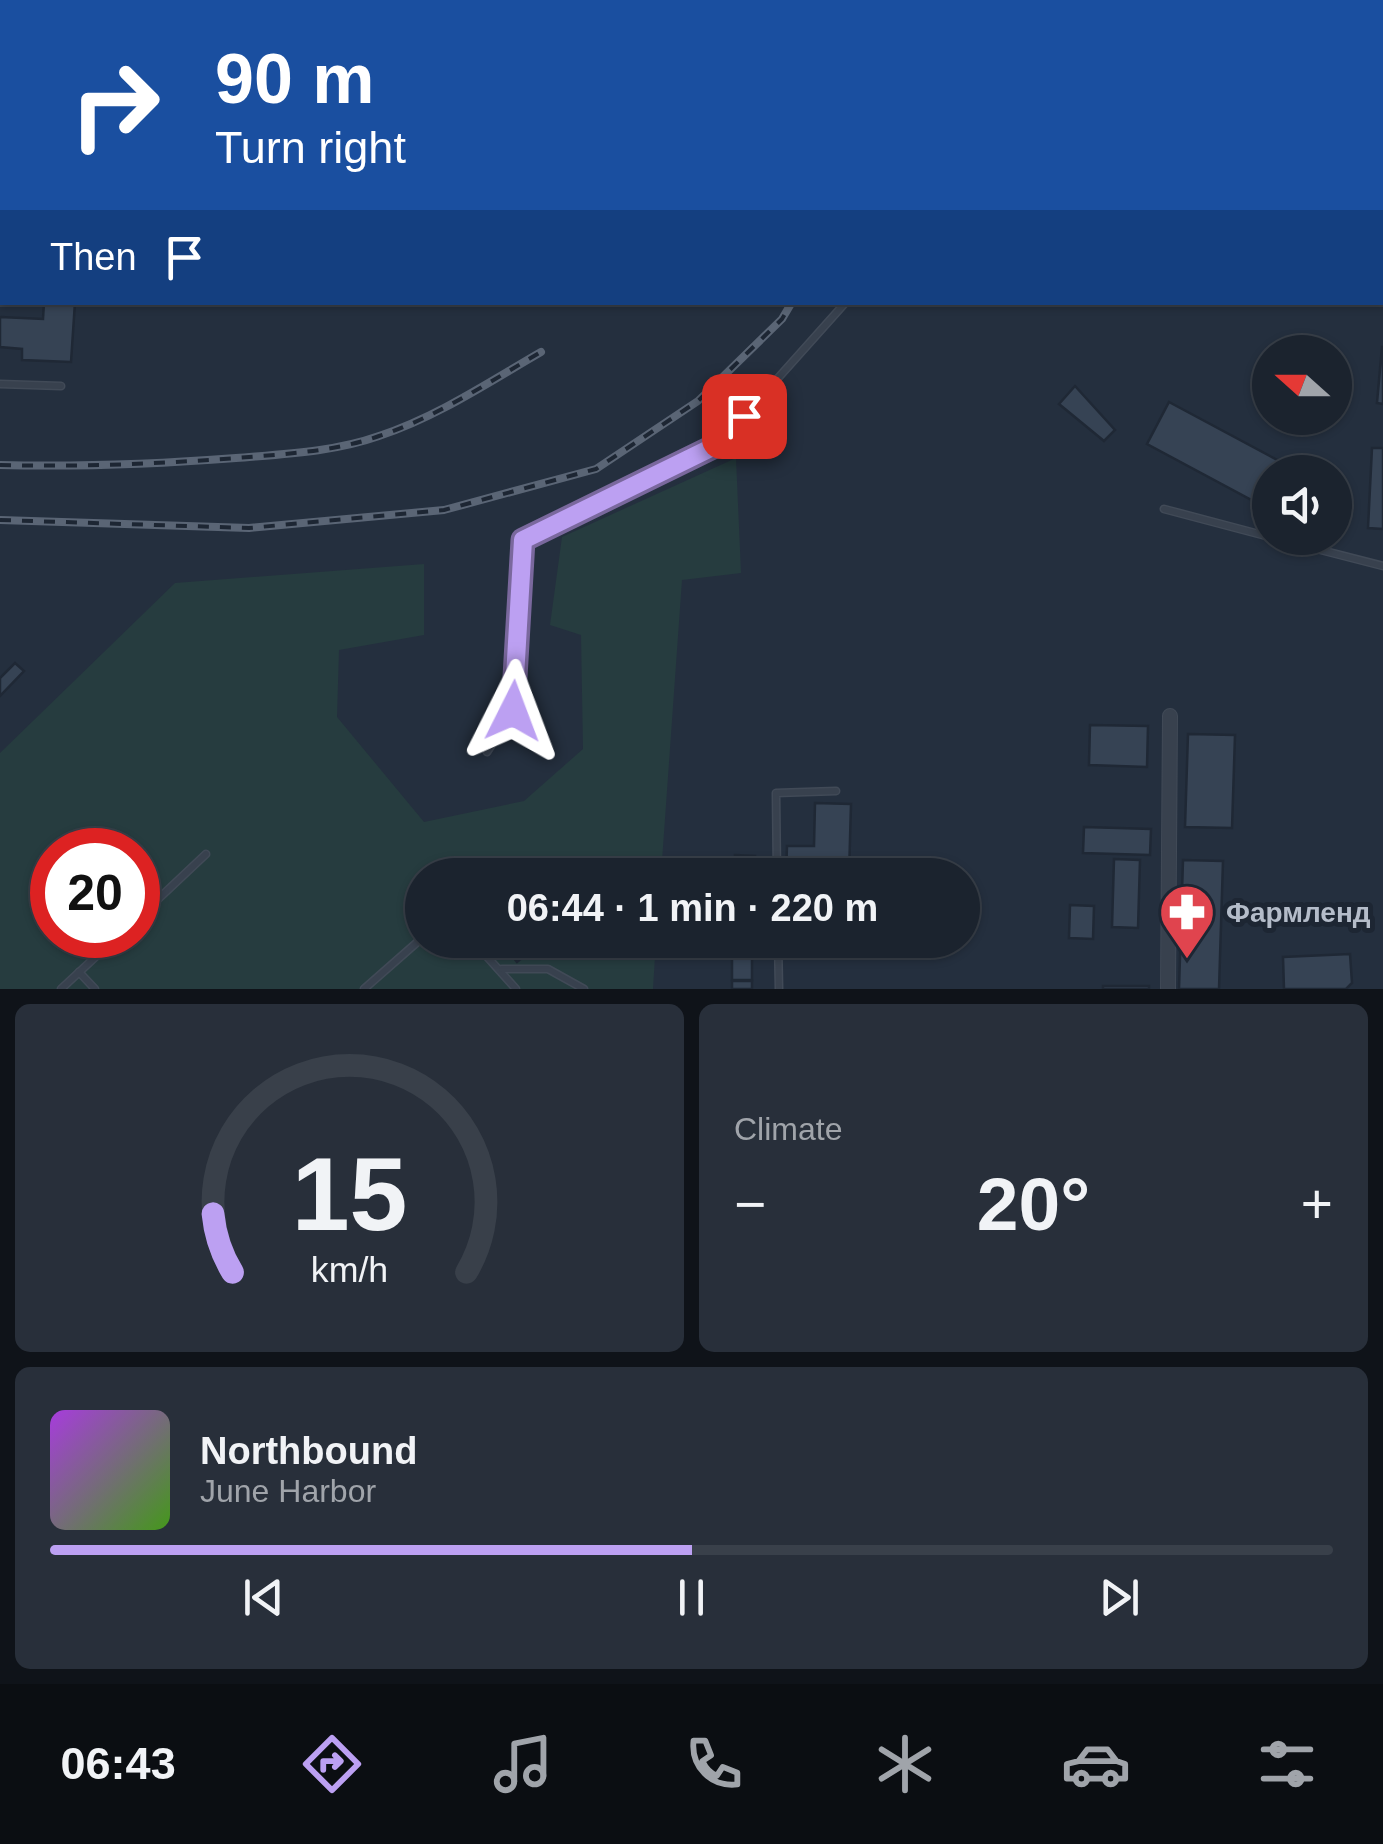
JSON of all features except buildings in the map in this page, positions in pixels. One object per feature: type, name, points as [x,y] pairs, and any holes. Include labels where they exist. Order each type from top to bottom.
[{"type":"street","points":[[1168,989],[1170,716]]},
{"type":"lane","points":[[487,752],[513,711],[523,540],[719,444],[843,305]]},
{"type":"lane","points":[[0,384],[61,386]]},
{"type":"lane","points":[[1164,509],[1252,532]]},
{"type":"lane","points":[[1341,555],[1383,566]]},
{"type":"lane","points":[[777,858],[776,793],[836,791]]},
{"type":"lane","points":[[160,897],[206,854]]},
{"type":"lane","points":[[364,989],[405,953]]},
{"type":"lane","points":[[61,989],[94,958]]},
{"type":"lane","points":[[491,958],[516,989]]},
{"type":"lane","points":[[778,958],[779,989]]},
{"type":"lane","points":[[502,969],[548,969],[584,989]]},
{"type":"lane","points":[[79,972],[96,989]]},
{"type":"green space","points":[[736,458],[741,573],[682,580],[662,858],[405,858],[405,958],[655,958],[653,989],[0,989],[0,753],[175,583],[424,564],[424,635],[339,650],[337,717],[424,822],[524,801],[583,749],[581,635],[550,625],[562,537]]},
{"type":"railway","points":[[0,520],[249,528],[444,510],[596,469],[698,401],[782,319],[790,305]]},
{"type":"railway","points":[[0,465],[177,462],[344,446],[421,419],[541,352]]},
{"type":"place","name":"Фармленд","points":[[1187,961]]},
{"type":"route","points":[[513,711],[523,540],[719,444],[744,416]]}]
